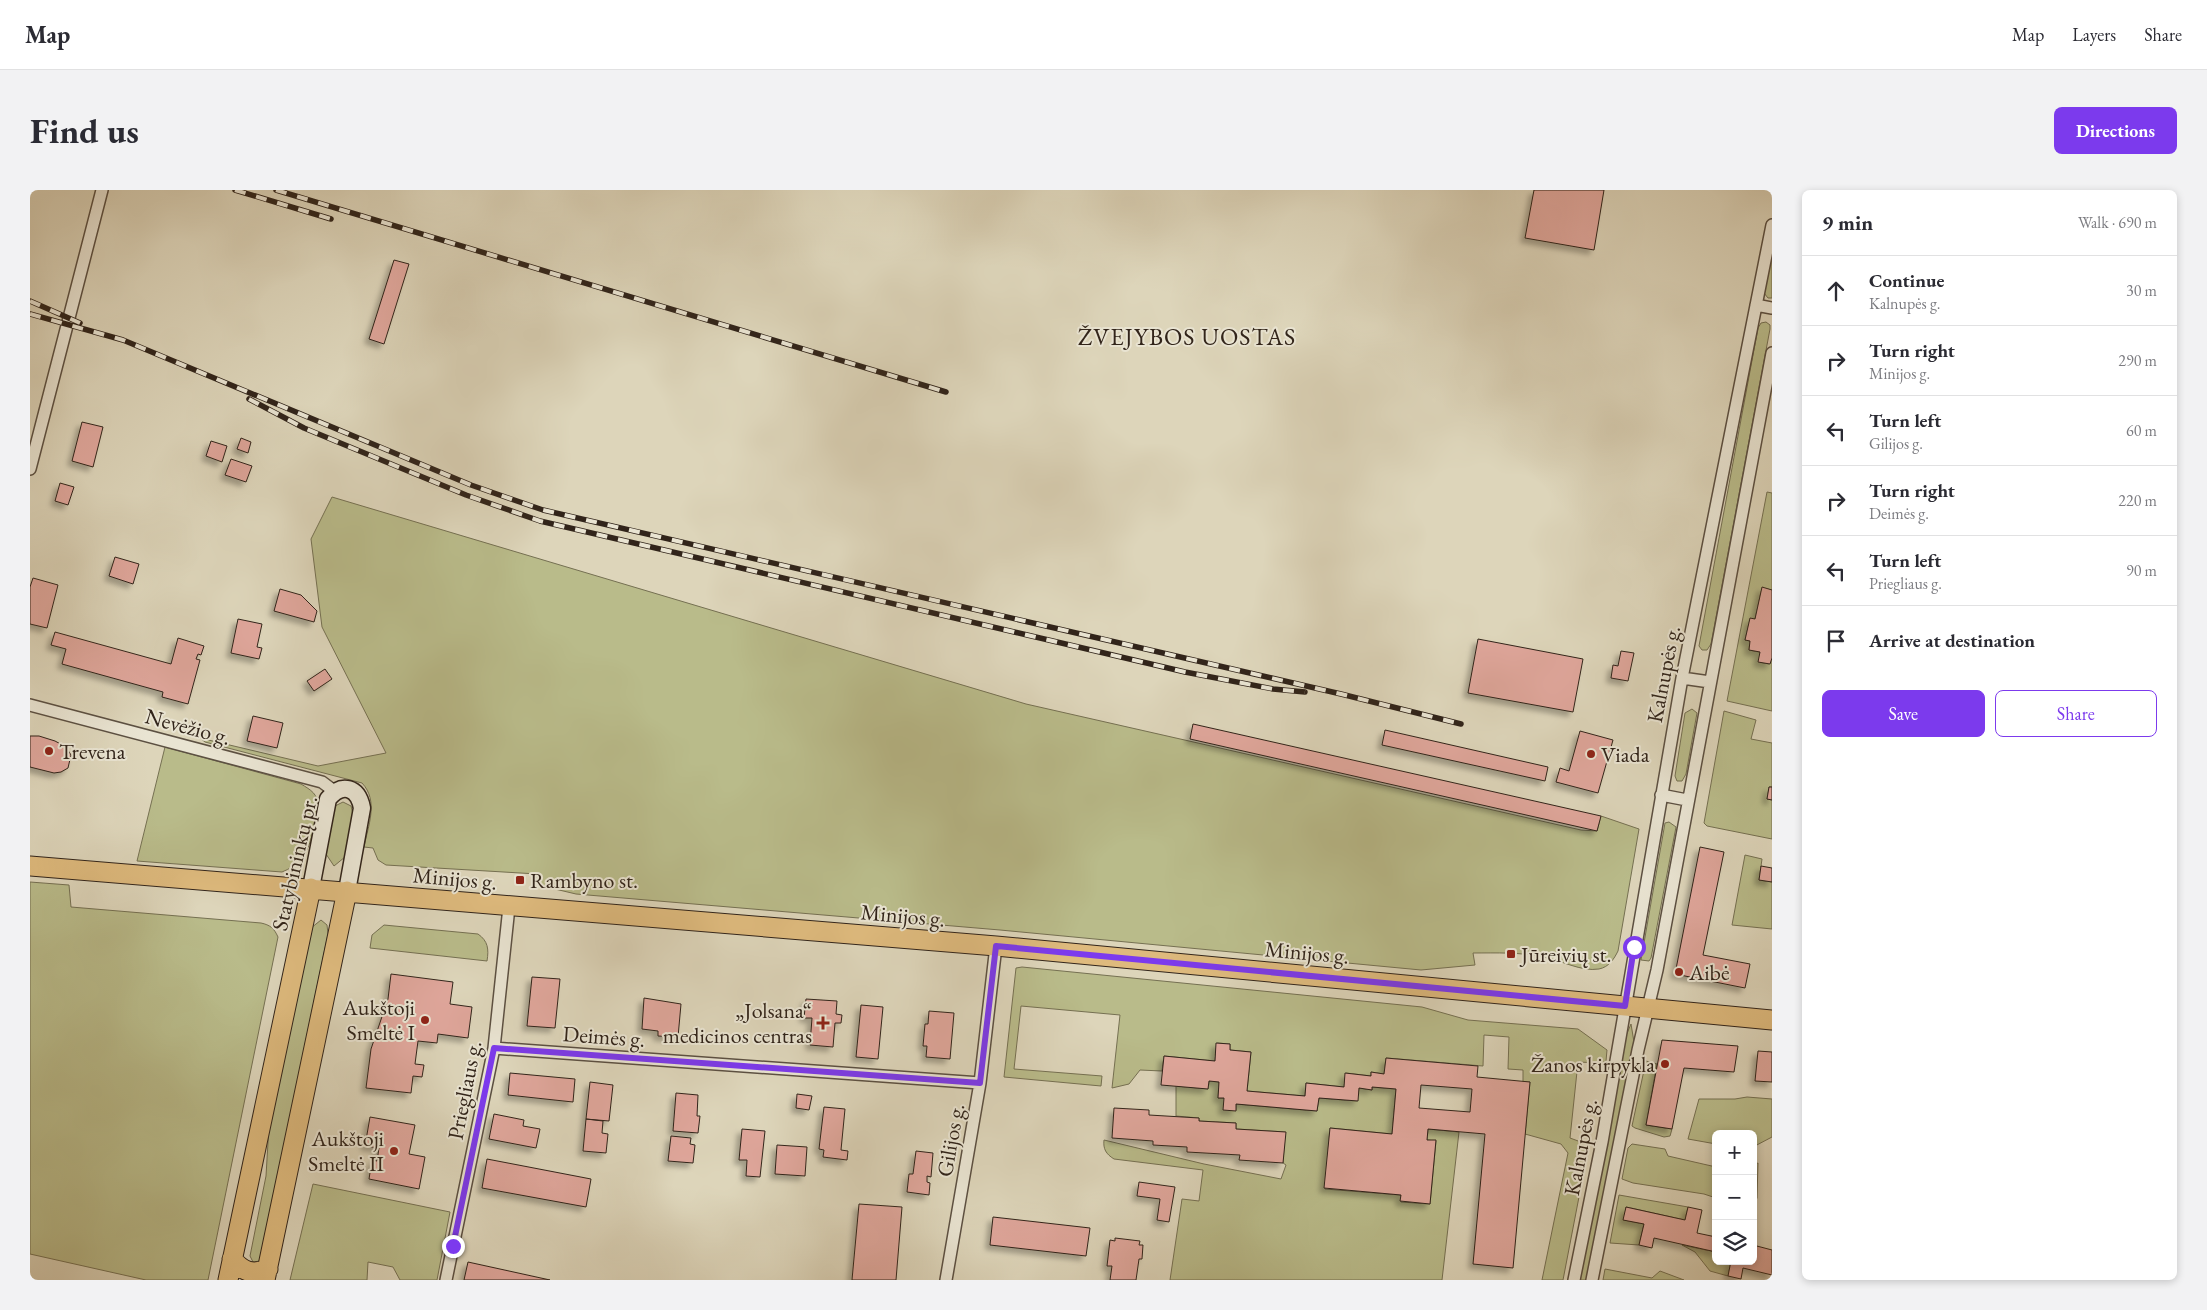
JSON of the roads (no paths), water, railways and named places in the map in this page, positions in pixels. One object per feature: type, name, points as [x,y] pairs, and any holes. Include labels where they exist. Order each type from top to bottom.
[{"type":"main road","name":"Statybininkų pr.","points":[[228,1280],[311,888],[328,798],[334,791],[346,788],[360,798],[362,808],[347,891],[266,1274]]},
{"type":"main road","name":"Minijos g.","points":[[30,866],[996,946],[1772,1020]]},
{"type":"main road","points":[[232,1259],[240,1268],[249,1272],[266,1274]]},
{"type":"street","points":[[30,470],[102,190]]},
{"type":"street","name":"Kalnupės g.","points":[[1574,1280],[1602,1142],[1682,678],[1772,225]]},
{"type":"street","points":[[1756,305],[1772,308]]},
{"type":"street","name":"Kalnupės g.","points":[[1592,1280],[1638,1050],[1649,1008],[1772,353]]},
{"type":"street","points":[[1682,678],[1710,682]]},
{"type":"street","name":"Nevėžio g.","points":[[30,705],[322,782],[334,791]]},
{"type":"street","points":[[1661,795],[1687,800]]},
{"type":"street","name":"Priegliaus g.","points":[[446,1280],[494,1048],[510,907]]},
{"type":"street","name":"Gilijos g.","points":[[946,1280],[980,1083],[996,946]]},
{"type":"street","name":"Deimės g.","points":[[494,1048],[980,1083]]},
{"type":"railway","points":[[235,190],[331,219]]},
{"type":"railway","points":[[276,190],[946,392]]},
{"type":"railway","points":[[30,301],[80,323]]},
{"type":"railway","points":[[30,314],[123,340],[471,485],[543,510],[1341,694],[1461,724]]},
{"type":"railway","points":[[249,399],[304,428],[466,495],[540,521],[1185,672],[1273,689],[1305,692]]},
{"type":"place","name":"Trevena","points":[[49,751]]},
{"type":"place","name":"Viada","points":[[1591,754]]},
{"type":"place","name":"Rambyno st.","points":[[520,880]]},
{"type":"place","name":"Jūreivių st.","points":[[1511,954]]},
{"type":"place","name":"Aibė","points":[[1679,972]]},
{"type":"place","name":"Aukštoji Smeltė I","points":[[425,1020]]},
{"type":"place","name":"„Jolsana“ medicinos centras","points":[[823,1023]]},
{"type":"place","name":"Žanos kirpykla","points":[[1665,1064]]},
{"type":"place","name":"Aukštoji Smeltė II","points":[[394,1151]]},
{"type":"district","name":"ŽVEJYBOS UOSTAS","points":[[1187,337]]}]
